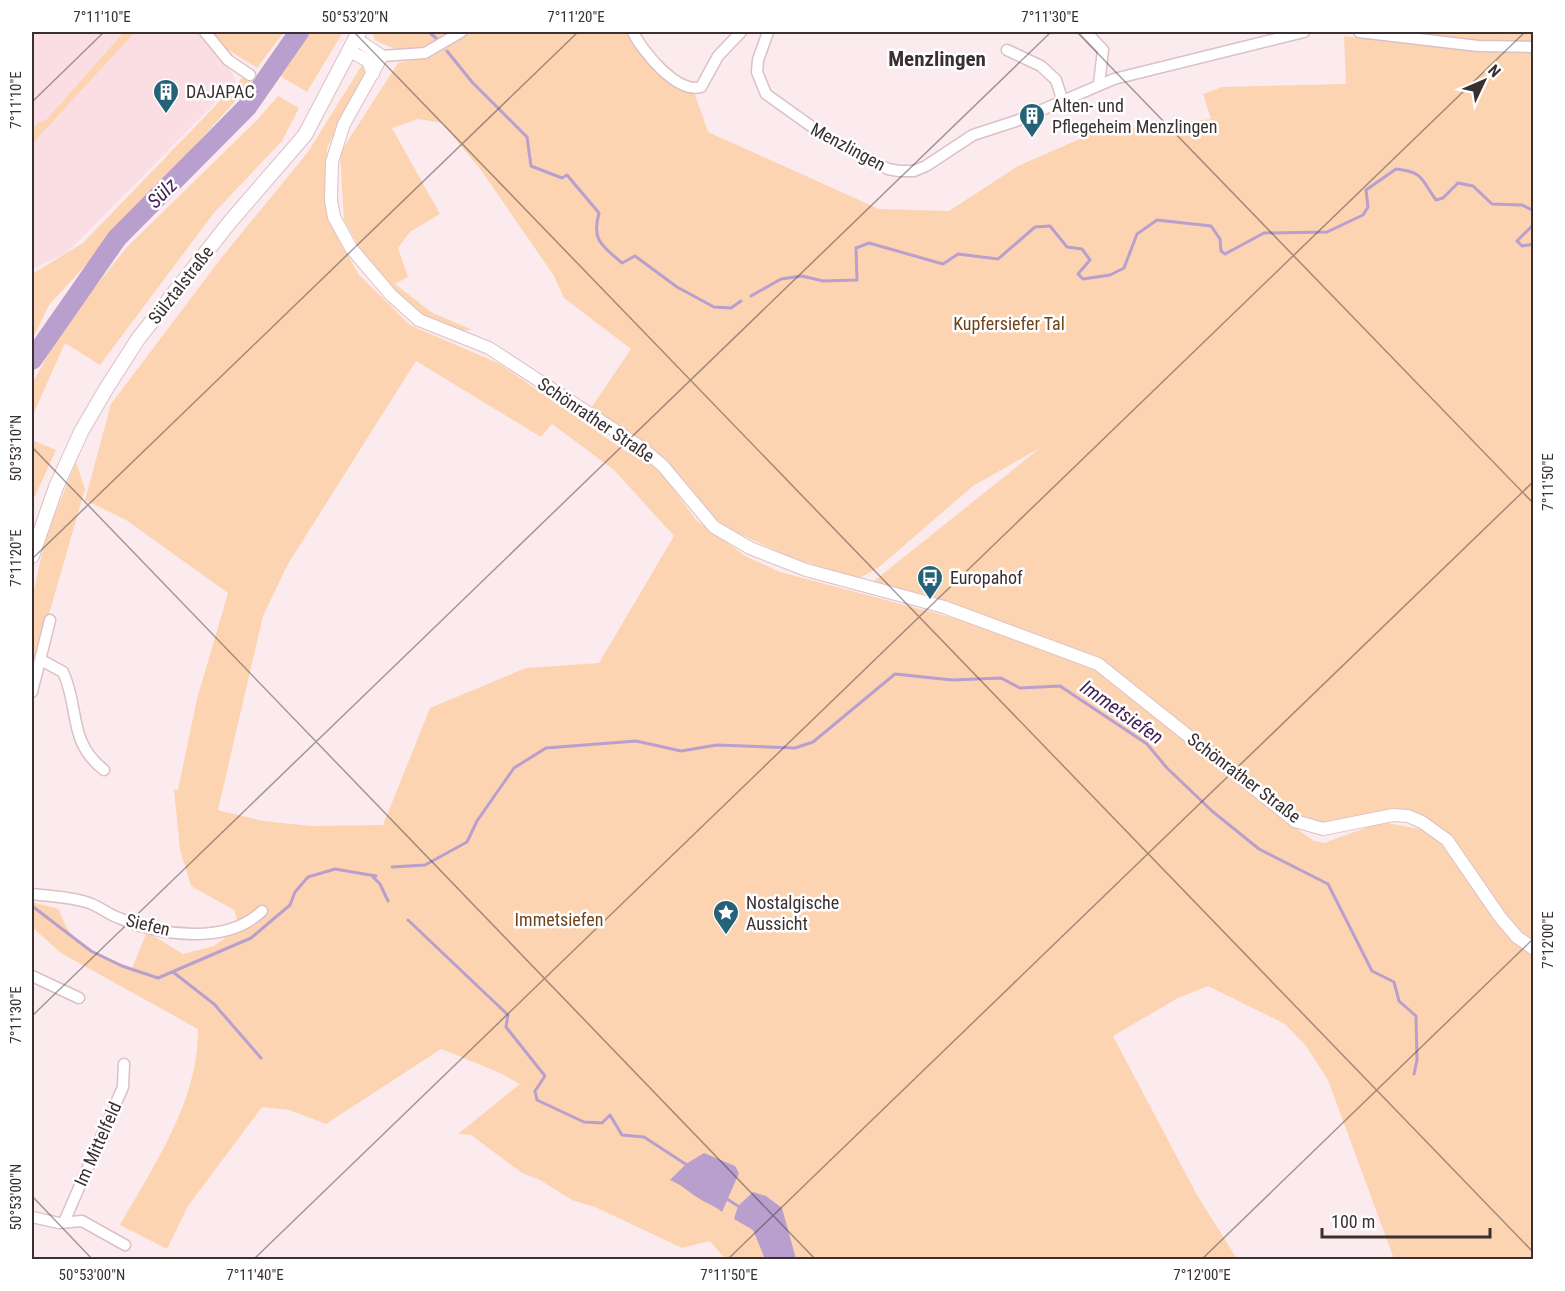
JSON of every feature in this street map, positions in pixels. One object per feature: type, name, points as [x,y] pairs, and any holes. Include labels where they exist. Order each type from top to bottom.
[{"type":"main road","name":"Sülztalstraße","points":[[32,556],[65,466],[111,381],[138,339],[229,223],[305,135],[355,40]]},
{"type":"street","points":[[205,32],[228,60],[250,75]]},
{"type":"street","points":[[355,40],[382,57],[425,53],[461,32]]},
{"type":"street","points":[[633,32],[654,62],[680,84],[696,88],[708,78],[718,56],[741,32]]},
{"type":"street","name":"Menzlingen","points":[[768,32],[758,60],[757,72],[766,94],[829,139],[888,169],[914,171],[973,135],[1063,102],[1099,84],[1304,32]]},
{"type":"street","points":[[1086,32],[1103,50],[1099,84]]},
{"type":"street","points":[[1360,32],[1478,46],[1533,47]]},
{"type":"street","points":[[355,40],[373,74]]},
{"type":"street","points":[[1007,50],[1041,66],[1056,80],[1063,102]]},
{"type":"street","name":"Schönrather Straße","points":[[382,57],[338,139],[332,162],[333,208],[341,232],[366,268],[419,320],[495,351],[642,448],[671,475],[706,520],[742,544],[806,570],[944,607],[1091,660],[1111,672],[1295,821],[1323,829],[1393,815],[1408,816],[1422,822],[1447,840],[1500,917],[1518,937],[1533,949]]},
{"type":"street","points":[[32,692],[50,620]]},
{"type":"street","points":[[41,660],[63,672],[81,745],[90,759],[104,770]]},
{"type":"street","name":"Siefen","points":[[32,894],[88,902],[118,918],[141,926],[186,933],[226,932],[251,922],[262,911]]},
{"type":"street","points":[[32,976],[78,998]]},
{"type":"street","name":"Im Mittelfeld","points":[[64,1222],[123,1087],[124,1064]]},
{"type":"street","points":[[32,1217],[64,1222],[82,1221],[125,1245]]},
{"type":"shaded area","points":[[32,32],[209,32],[236,81],[68,252],[32,269]]},
{"type":"shaded area","points":[[704,1153],[735,1166],[739,1173],[722,1212],[670,1180],[686,1164]]},
{"type":"shaded area","points":[[753,1192],[766,1196],[782,1208],[796,1259],[765,1259],[753,1230],[734,1219],[738,1206]]},
{"type":"green space","points":[[124,32],[135,32],[32,144],[32,130],[38,123],[46,120]]},
{"type":"green space","points":[[209,32],[284,32],[257,68],[214,41]]},
{"type":"green space","points":[[308,32],[343,32],[307,92],[278,75]]},
{"type":"green space","points":[[372,32],[453,32],[424,48],[406,50],[396,49],[375,40]]},
{"type":"green space","name":"Kupfersiefer Tal","points":[[469,32],[629,32],[648,60],[664,78],[683,90],[694,92],[708,132],[879,209],[949,211],[1018,166],[1096,132],[1211,119],[1203,94],[1222,87],[1346,84],[1344,36],[1477,52],[1533,53],[1533,943],[1508,918],[1428,820],[1321,823],[1301,818],[1120,673],[1096,657],[936,599],[874,581],[1040,448],[973,486],[878,568],[859,578],[792,558],[726,528],[711,515],[662,456],[591,408],[631,349],[564,298],[554,276],[481,170],[442,123],[418,119],[392,128],[440,214],[410,232],[398,248],[408,277],[395,284],[431,312],[472,330],[457,331],[424,318],[369,265],[344,220],[340,153],[398,63],[428,57]]},
{"type":"green space","points":[[1396,32],[1533,32],[1533,41],[1479,41]]},
{"type":"green space","points":[[362,65],[365,71],[327,148],[327,218],[359,275],[410,325],[500,364],[625,451],[655,464],[696,520],[747,557],[780,572],[954,618],[1091,667],[1147,709],[1284,820],[1314,841],[1324,843],[1382,822],[1420,829],[1441,844],[1514,942],[1533,956],[1533,1259],[1394,1259],[1328,1080],[1306,1046],[1285,1024],[1208,986],[1178,998],[1113,1036],[1197,1195],[1237,1259],[726,1260],[710,1241],[682,1248],[595,1207],[572,1200],[540,1180],[522,1173],[471,1135],[458,1134],[520,1084],[498,1072],[441,1049],[326,1124],[289,1110],[262,1107],[188,1206],[167,1249],[120,1225],[160,1155],[183,1106],[191,1081],[198,1029],[61,953],[32,927],[32,902],[59,909],[70,933],[86,948],[132,968],[147,932],[183,954],[214,946],[239,927],[234,910],[191,886],[180,850],[174,789],[178,790],[197,699],[228,593],[126,520],[85,500],[111,404],[222,257],[308,152]],"holes":[[[416,361],[541,437],[552,424],[614,470],[674,536],[599,663],[526,668],[430,708],[383,825],[311,826],[263,821],[218,810],[263,616],[288,564]]]},
{"type":"green space","points":[[245,75],[251,84],[49,305],[32,340],[32,274],[83,243]]},
{"type":"green space","points":[[278,96],[299,108],[282,141],[213,214],[100,365],[65,343],[32,417],[32,384],[63,327],[127,247],[258,119]]},
{"type":"green space","points":[[32,440],[56,450],[32,503]]},
{"type":"green space","points":[[76,462],[85,489],[32,673],[32,599],[46,536]]},
{"type":"waterway","name":"Sülz","points":[[32,360],[117,238],[247,107],[299,32]]},
{"type":"waterway","points":[[429,32],[437,39]]},
{"type":"waterway","points":[[447,51],[472,82],[527,137],[531,166],[562,178],[567,175],[599,213],[597,230],[600,242],[622,263],[635,256],[677,287],[714,307],[731,308],[741,301]]},
{"type":"waterway","points":[[751,296],[781,279],[802,276],[823,281],[857,280],[856,248],[869,243],[943,264],[958,254],[998,259],[1035,227],[1050,226],[1067,247],[1082,249],[1090,260],[1078,274],[1083,279],[1110,275],[1124,268],[1137,234],[1157,220],[1211,226],[1220,239],[1221,251],[1225,254],[1264,233],[1327,232],[1363,215],[1368,207],[1366,190],[1396,169],[1412,172],[1421,178],[1436,200],[1443,198],[1458,183],[1473,186],[1492,204],[1522,205],[1534,211]]},
{"type":"waterway","points":[[1534,224],[1517,241],[1522,246],[1534,244]]},
{"type":"waterway","name":"Immetsiefen","points":[[392,867],[425,865],[467,842],[477,821],[514,768],[546,748],[636,741],[681,751],[717,745],[795,748],[813,742],[895,674],[952,680],[1001,678],[1020,688],[1060,686],[1147,744],[1167,768],[1212,811],[1259,849],[1328,884],[1372,971],[1394,982],[1399,1001],[1416,1016],[1417,1060],[1414,1074]]},
{"type":"waterway","name":"Immetsiefen","points":[[32,906],[91,951],[122,966],[158,978],[251,938],[290,905],[295,892],[308,877],[335,869],[376,876]]},
{"type":"waterway","points":[[372,876],[380,884],[388,901]]},
{"type":"waterway","points":[[408,920],[508,1015],[506,1027],[545,1076],[535,1091],[537,1100],[584,1122],[602,1123],[610,1115],[622,1135],[644,1137],[687,1165]]},
{"type":"waterway","points":[[173,972],[214,1004],[261,1058]]},
{"type":"waterway","points":[[724,1197],[741,1208]]},
{"type":"place","name":"DAJAPAC","points":[[166,115]]},
{"type":"place","name":"Alten- und Pflegeheim Menzlingen","points":[[1032,139]]},
{"type":"place","name":"Europahof","points":[[930,601]]},
{"type":"place","name":"Nostalgische Aussicht","points":[[726,936]]},
{"type":"district","name":"Menzlingen","points":[[937,59]]}]
